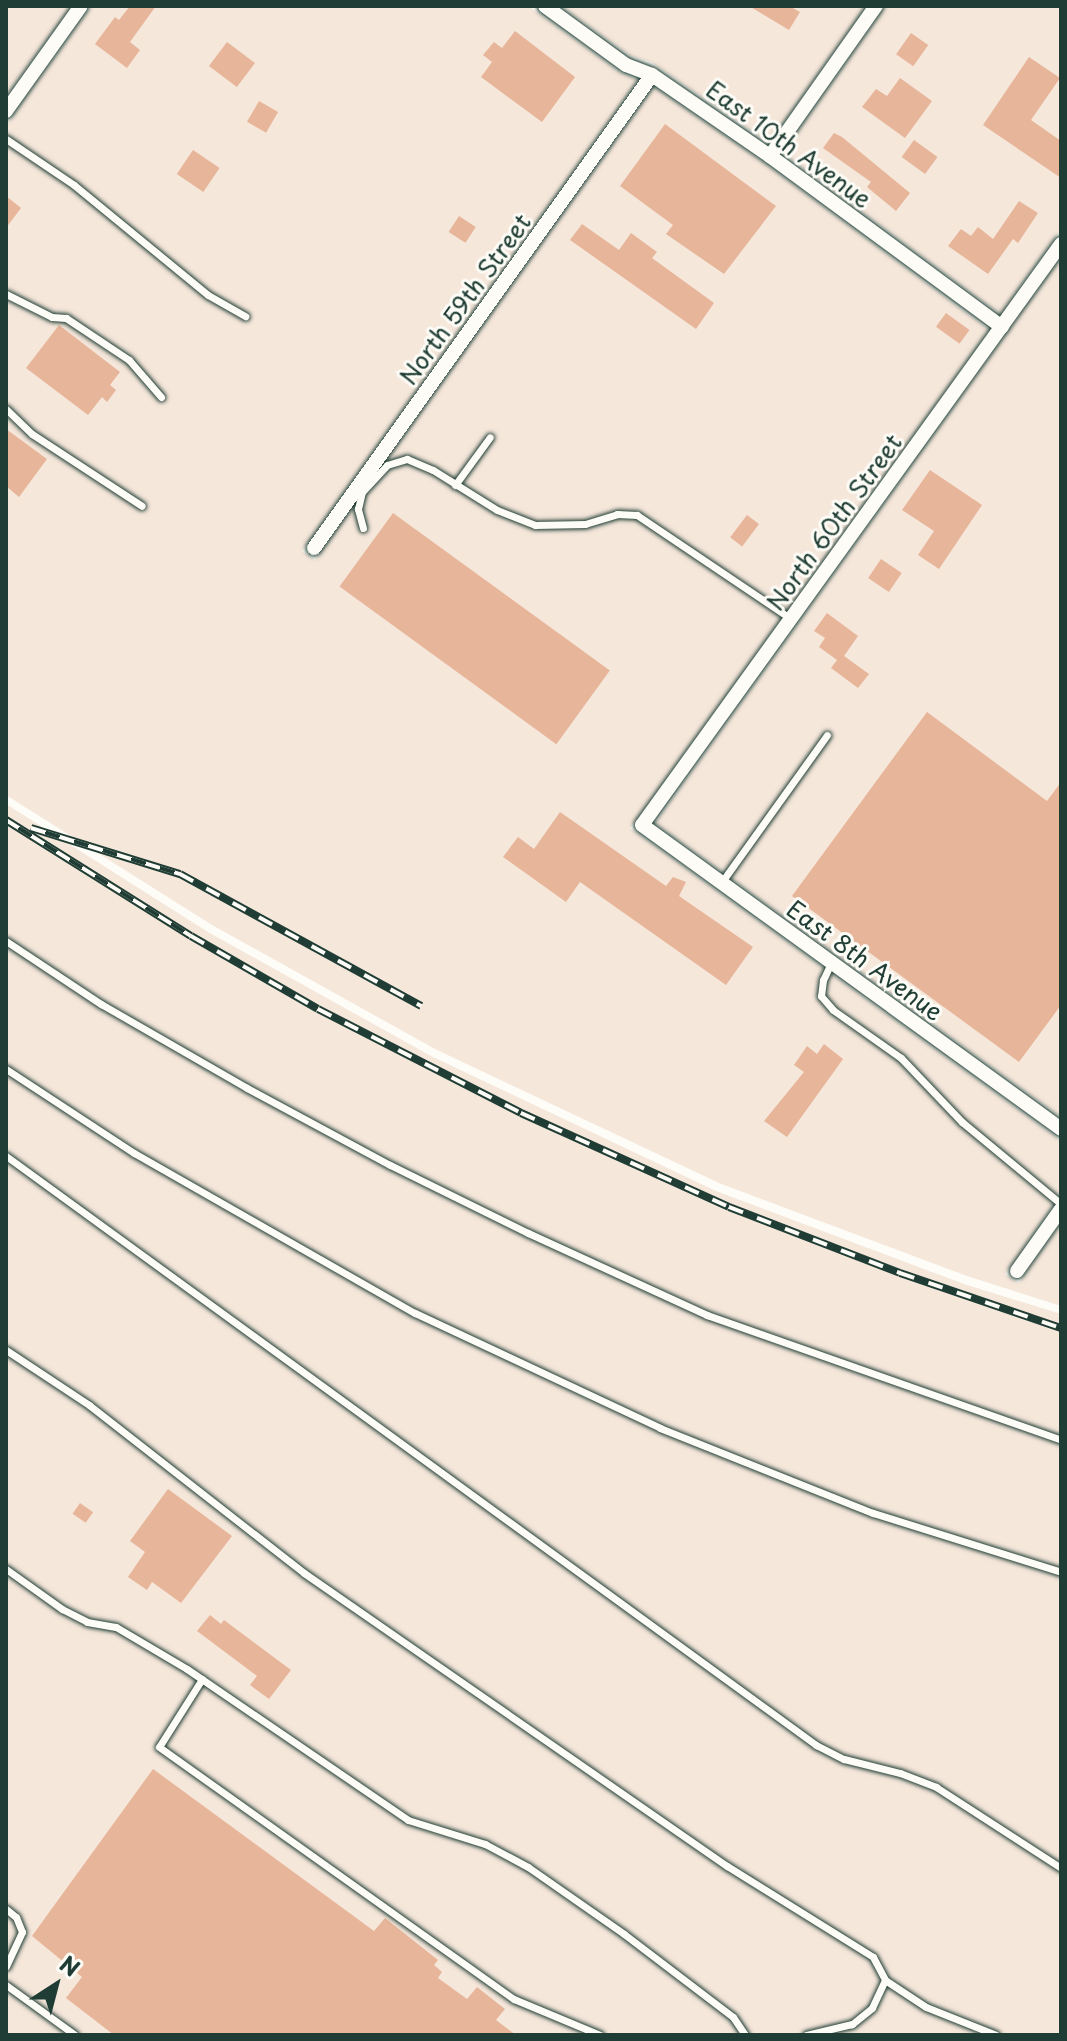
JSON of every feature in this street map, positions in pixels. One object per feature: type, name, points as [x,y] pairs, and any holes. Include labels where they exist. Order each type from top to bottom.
[{"type":"street","points":[[6,111],[81,6]]},
{"type":"street","name":"East 10th Avenue","points":[[545,6],[626,65],[652,75],[770,156],[1002,327]]},
{"type":"street","points":[[770,156],[876,6]]},
{"type":"street","name":"North 59th Street","points":[[314,548],[652,75]]},
{"type":"street","name":"North 60th Street","points":[[642,825],[1061,244]]},
{"type":"street","name":"East 8th Avenue","points":[[642,825],[1061,1129]]},
{"type":"street","points":[[1017,1271],[1061,1206]]},
{"type":"lane","points":[[6,139],[74,185],[208,295],[245,316]]},
{"type":"lane","points":[[6,294],[52,317],[66,318],[129,360],[161,397]]},
{"type":"lane","points":[[6,409],[32,434],[142,506]]},
{"type":"lane","points":[[455,485],[490,437]]},
{"type":"lane","points":[[363,528],[358,509],[362,492],[387,465],[407,459],[497,510],[535,525],[585,524],[617,514],[637,515],[791,619]]},
{"type":"lane","points":[[721,883],[827,735]]},
{"type":"lane","points":[[6,941],[101,1004],[247,1088],[390,1165],[528,1233],[707,1315],[1061,1440]]},
{"type":"lane","points":[[831,963],[823,980],[821,996],[833,1010],[901,1058],[962,1122],[1061,1206]]},
{"type":"lane","points":[[6,1069],[134,1153],[415,1313],[660,1428],[859,1507],[1061,1572]]},
{"type":"lane","points":[[6,1156],[816,1745],[844,1759],[900,1773],[936,1787],[1061,1868]]},
{"type":"lane","points":[[6,1350],[89,1405],[317,1582],[727,1866],[873,1957],[885,1980],[926,2007],[996,2035]]},
{"type":"lane","points":[[6,1569],[62,1609],[87,1622],[116,1627],[202,1679],[408,1820],[485,1844],[528,1867],[624,1934],[733,2017],[745,2035],[757,2035]]},
{"type":"lane","points":[[202,1679],[159,1747],[514,1999],[600,2035]]},
{"type":"lane","points":[[6,1909],[16,1917],[22,1932],[6,1967]]},
{"type":"lane","points":[[806,2035],[852,2024],[872,2008],[885,1980]]},
{"type":"lane","points":[[6,1985],[75,2035]]},
{"type":"shaded area","points":[[6,6],[71,6],[6,96]]},
{"type":"shaded area","points":[[92,6],[528,6],[621,73],[638,80],[302,551],[315,560],[654,87],[764,163],[989,330],[630,828],[1061,1141],[1061,1194],[1005,1274],[1019,1283],[1061,1223],[1061,1306],[967,1276],[719,1183],[435,1049],[212,925],[6,795],[6,125]]},
{"type":"shaded area","points":[[561,6],[866,6],[769,143],[651,62],[631,56]]},
{"type":"shaded area","points":[[886,6],[1061,6],[1061,229],[1000,314],[783,153]]},
{"type":"shaded area","points":[[1061,258],[1061,1117],[655,823]]},
{"type":"shaded area","points":[[6,804],[208,932],[431,1056],[716,1191],[964,1284],[1061,1314],[1061,2035],[6,2035]]},
{"type":"building","points":[[130,6],[156,6],[130,42],[140,50],[127,68],[95,44],[115,17],[119,20]]},
{"type":"building","points":[[749,6],[789,6],[800,12],[789,30]]},
{"type":"building","points":[[515,31],[575,77],[542,122],[481,77],[492,62],[483,55],[494,42],[502,48]]},
{"type":"building","points":[[911,33],[928,45],[913,66],[896,54]]},
{"type":"building","points":[[227,42],[255,63],[237,87],[209,66]]},
{"type":"building","points":[[1029,57],[1060,78],[1031,120],[1061,141],[1061,178],[983,125]]},
{"type":"building","points":[[900,78],[932,101],[905,138],[862,107],[876,89],[887,96]]},
{"type":"building","points":[[259,101],[278,112],[266,133],[247,122]]},
{"type":"building","points":[[665,124],[776,206],[724,274],[666,234],[673,225],[620,186]]},
{"type":"building","points":[[834,133],[910,193],[896,211],[867,187],[871,182],[823,148]]},
{"type":"building","points":[[914,140],[937,157],[925,174],[902,157]]},
{"type":"building","points":[[193,150],[220,168],[203,192],[177,174]]},
{"type":"building","points":[[6,196],[21,208],[6,228]]},
{"type":"building","points":[[1019,201],[1038,213],[1018,243],[1013,239],[988,274],[948,246],[961,229],[971,236],[978,227],[993,239]]},
{"type":"building","points":[[459,216],[476,227],[465,243],[449,232]]},
{"type":"building","points":[[582,224],[619,250],[631,233],[657,252],[652,258],[714,303],[696,329],[570,240]]},
{"type":"building","points":[[946,313],[969,330],[959,344],[936,327]]},
{"type":"building","points":[[59,325],[120,372],[110,385],[116,390],[107,402],[102,397],[88,415],[26,368]]},
{"type":"building","points":[[6,429],[47,459],[19,497],[6,486]]},
{"type":"building","points":[[930,470],[982,505],[939,569],[918,555],[934,531],[902,510]]},
{"type":"building","points":[[393,513],[610,671],[556,744],[340,587]]},
{"type":"building","points":[[747,515],[759,524],[742,546],[730,537]]},
{"type":"building","points":[[881,559],[902,573],[889,592],[868,578]]},
{"type":"building","points":[[827,613],[858,636],[844,656],[869,674],[858,688],[831,668],[837,660],[819,647],[825,638],[814,631]]},
{"type":"building","points":[[927,712],[1047,801],[1061,782],[1061,1005],[1019,1062],[792,896]]},
{"type":"building","points":[[560,812],[666,886],[673,877],[686,882],[679,896],[753,947],[726,985],[580,882],[566,902],[503,857],[518,837],[534,849]]},
{"type":"building","points":[[824,1044],[843,1059],[787,1137],[764,1121],[804,1072],[794,1065],[807,1046],[817,1054]]},
{"type":"building","points":[[168,1489],[232,1536],[181,1603],[152,1582],[147,1590],[128,1577],[145,1552],[130,1541]]},
{"type":"building","points":[[80,1503],[93,1512],[86,1523],[73,1514]]},
{"type":"building","points":[[210,1615],[221,1624],[224,1620],[291,1670],[269,1699],[250,1685],[257,1676],[197,1631]]},
{"type":"building","points":[[153,1769],[374,1931],[385,1918],[438,1960],[434,1965],[442,1972],[438,1978],[467,1999],[477,1987],[505,2009],[496,2020],[516,2035],[114,2035],[66,1998],[82,1977],[32,1936]]},
{"type":"railway","points":[[6,820],[191,936],[318,1009],[521,1113],[729,1207],[900,1273],[1061,1328]]},
{"type":"railway","points":[[31,828],[180,874],[421,1006]]}]
